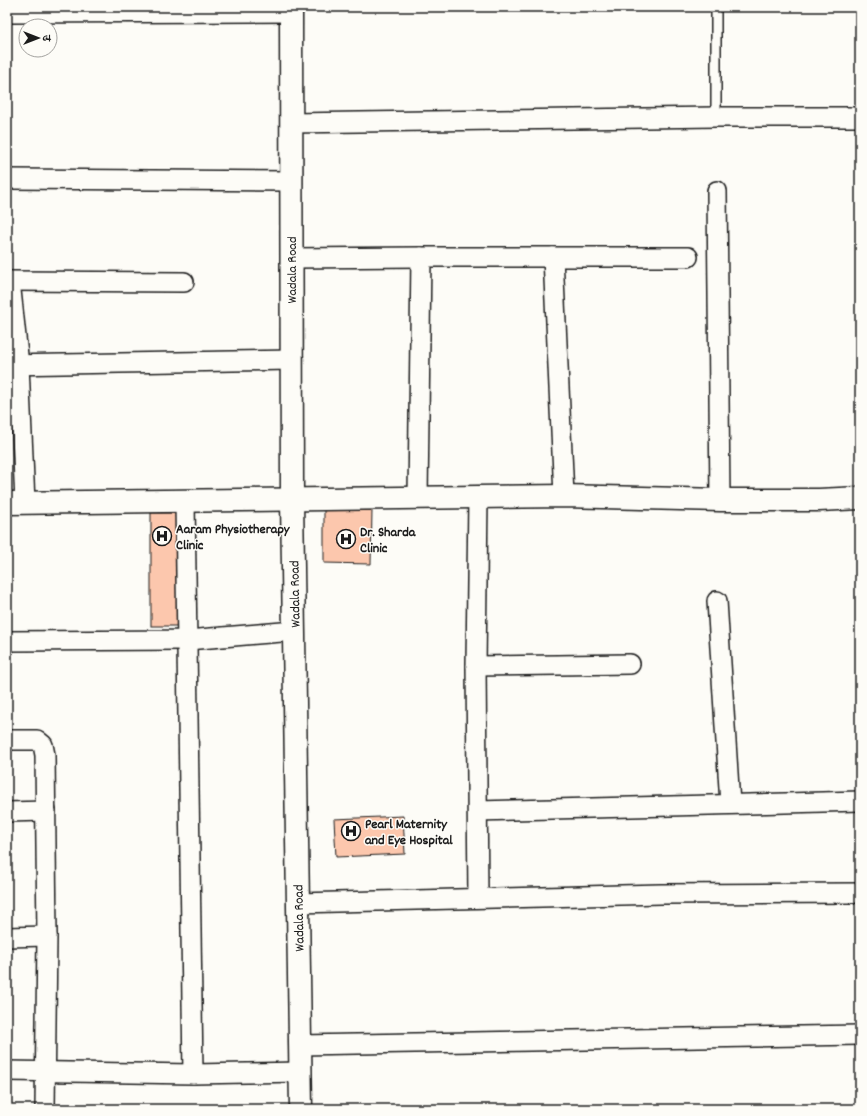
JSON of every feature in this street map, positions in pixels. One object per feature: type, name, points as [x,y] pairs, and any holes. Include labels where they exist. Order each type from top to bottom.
[{"type":"street","points":[[7,13],[291,9]]},
{"type":"street","name":"Wadala Road","points":[[291,9],[292,500],[300,1109]]},
{"type":"street","points":[[291,123],[716,116],[860,117]]},
{"type":"street","points":[[7,179],[291,181]]},
{"type":"street","points":[[717,192],[720,500]]},
{"type":"street","points":[[418,497],[421,257]]},
{"type":"street","points":[[553,257],[564,496]]},
{"type":"street","points":[[291,258],[688,257]]},
{"type":"street","points":[[184,282],[9,281],[13,365],[16,503],[564,496],[720,500],[819,500],[860,498]]},
{"type":"street","points":[[13,365],[292,360]]},
{"type":"street","points":[[478,497],[476,666],[478,898]]},
{"type":"street","points":[[186,502],[193,1074]]},
{"type":"street","points":[[717,601],[730,804]]},
{"type":"street","points":[[7,641],[187,640],[294,631]]},
{"type":"street","points":[[476,666],[630,664]]},
{"type":"street","points":[[7,740],[37,740],[43,745],[45,755],[47,936],[44,1072],[45,1109]]},
{"type":"street","points":[[478,811],[860,801]]},
{"type":"street","points":[[7,812],[46,811]]},
{"type":"street","points":[[298,903],[661,894],[860,893]]},
{"type":"street","points":[[7,937],[47,936]]},
{"type":"street","points":[[300,1045],[860,1035]]},
{"type":"street","points":[[7,1071],[193,1074],[300,1072]]},
{"type":"lane","points":[[716,7],[716,116]]},
{"type":"building","points":[[324,510],[372,510],[371,564],[324,563]]},
{"type":"building","points":[[151,513],[180,513],[180,626],[151,626]]},
{"type":"building","points":[[403,816],[405,854],[336,857],[334,819]]},
{"type":"place","name":"Aaram Physiotherapy Clinic","points":[[162,536]]},
{"type":"place","name":"Dr. Sharda Clinic","points":[[346,539]]},
{"type":"place","name":"Pearl Maternity and Eye Hospital","points":[[351,831]]}]
